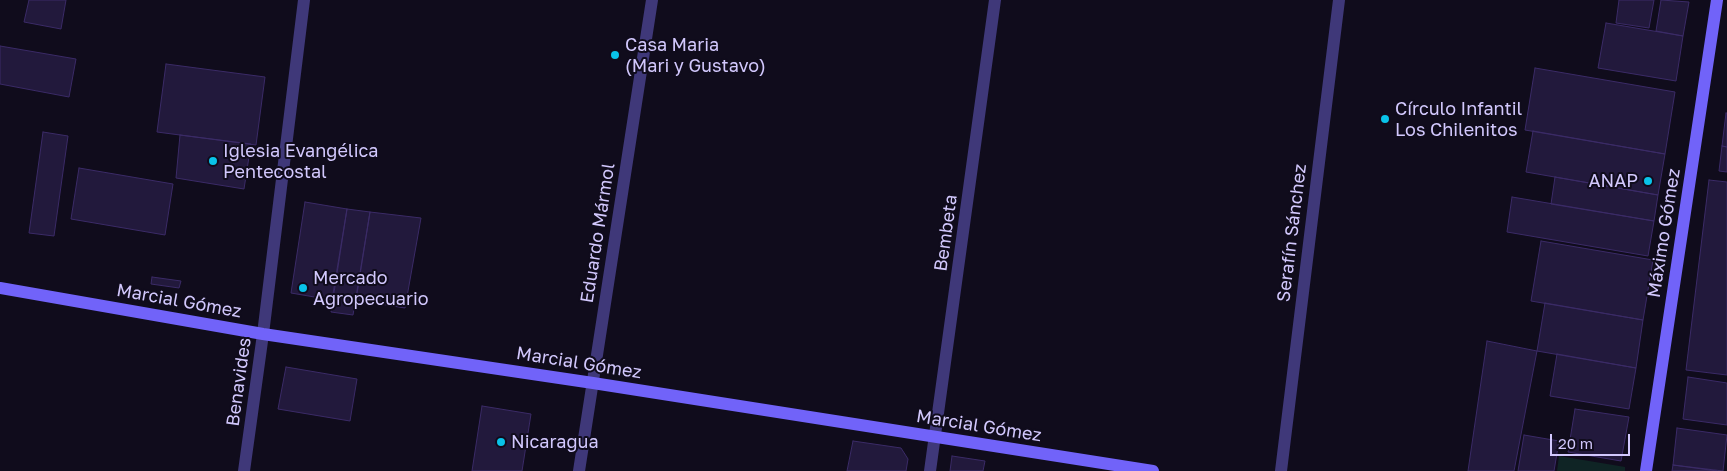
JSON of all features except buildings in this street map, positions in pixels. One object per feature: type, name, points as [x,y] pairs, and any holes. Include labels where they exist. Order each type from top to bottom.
[{"type":"main road","name":"Máximo Gómez","points":[[1646,471],[1717,0]]},
{"type":"main road","name":"Marcial Gómez","points":[[0,288],[263,334],[593,382],[935,438],[1153,471]]},
{"type":"street","name":"Benavides","points":[[244,471],[263,334],[304,0]]},
{"type":"street","name":"Eduardo Mármol","points":[[579,471],[652,0]]},
{"type":"street","name":"Bembeta","points":[[930,471],[995,0]]},
{"type":"street","name":"Serafín Sánchez","points":[[1280,471],[1338,0]]},
{"type":"green space","points":[[1559,456],[1625,467],[1625,471],[1557,471]]},
{"type":"place","name":"Casa Maria (Mari y Gustavo)","points":[[615,55]]},
{"type":"place","name":"Círculo Infantil Los Chilenitos","points":[[1385,119]]},
{"type":"place","name":"Iglesia Evangélica Pentecostal","points":[[213,161]]},
{"type":"place","name":"ANAP","points":[[1648,181]]},
{"type":"place","name":"Mercado Agropecuario","points":[[303,288]]},
{"type":"place","name":"Nicaragua","points":[[501,442]]}]
